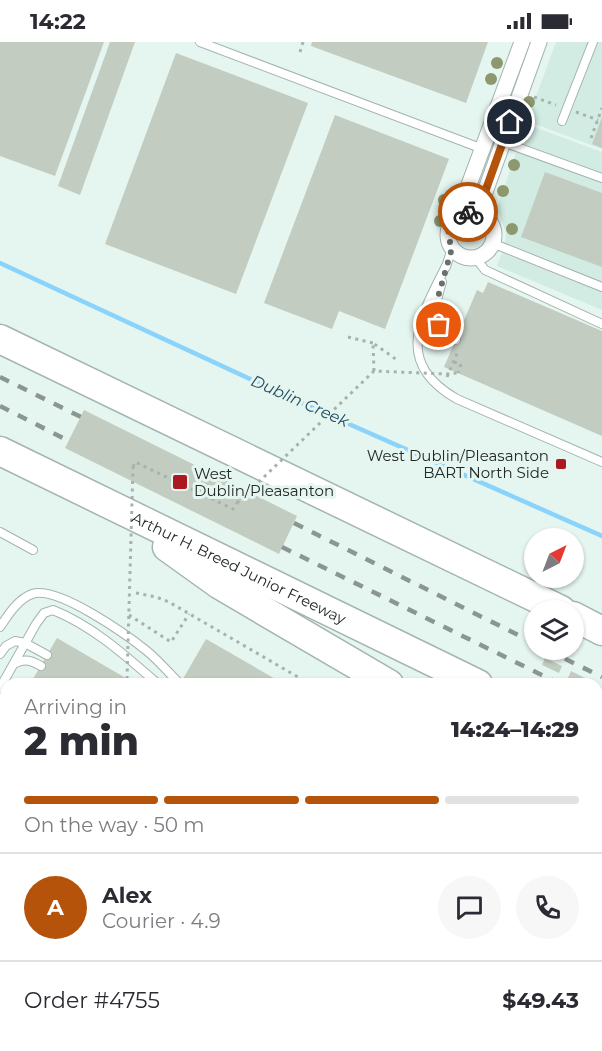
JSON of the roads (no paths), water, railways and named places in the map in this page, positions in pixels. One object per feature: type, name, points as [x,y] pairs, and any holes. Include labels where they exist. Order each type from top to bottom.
[{"type":"highway","points":[[0,339],[540,600]]},
{"type":"highway","name":"Arthur H. Breed Junior Freeway","points":[[0,451],[466,678]]},
{"type":"highway","points":[[94,496],[220,585],[379,678]]},
{"type":"highway","points":[[584,621],[602,630]]},
{"type":"street","points":[[457,217],[522,42]]},
{"type":"street","points":[[482,215],[480,206],[539,42]]},
{"type":"street","points":[[470,212],[482,215],[493,230],[492,243],[487,251],[475,257],[463,256],[452,248],[449,240],[448,232],[451,223],[457,217],[470,212]]},
{"type":"lane","points":[[200,42],[483,149]]},
{"type":"lane","points":[[562,121],[593,42]]},
{"type":"lane","points":[[503,142],[602,178]]},
{"type":"lane","points":[[492,243],[602,287]]},
{"type":"lane","points":[[452,248],[435,314],[439,325],[454,344]]},
{"type":"lane","points":[[475,257],[485,270],[602,324]]},
{"type":"lane","points":[[447,264],[418,328],[417,346],[428,376],[440,390],[457,399],[602,462]]},
{"type":"lane","points":[[0,532],[33,550]]},
{"type":"lane","points":[[0,627],[17,604],[33,594],[53,594],[97,617],[138,644],[174,678]]},
{"type":"lane","points":[[6,678],[44,614],[53,610],[93,631],[151,678]]},
{"type":"lane","points":[[0,654],[6,646],[15,641],[25,643],[47,655]]},
{"type":"lane","points":[[14,664],[22,660],[33,661],[41,666]]},
{"type":"waterway","name":"Dublin Creek","points":[[0,263],[306,405],[602,536]]},
{"type":"railway","points":[[0,377],[81,417]]},
{"type":"railway","points":[[0,406],[69,441]]},
{"type":"railway","points":[[294,523],[524,638]]},
{"type":"railway","points":[[282,547],[548,678]]},
{"type":"railway","points":[[567,660],[602,677]]},
{"type":"place","name":"West Dublin/Pleasanton BART North Side","points":[[561,464]]},
{"type":"place","name":"West Dublin/Pleasanton","points":[[180,482]]}]
